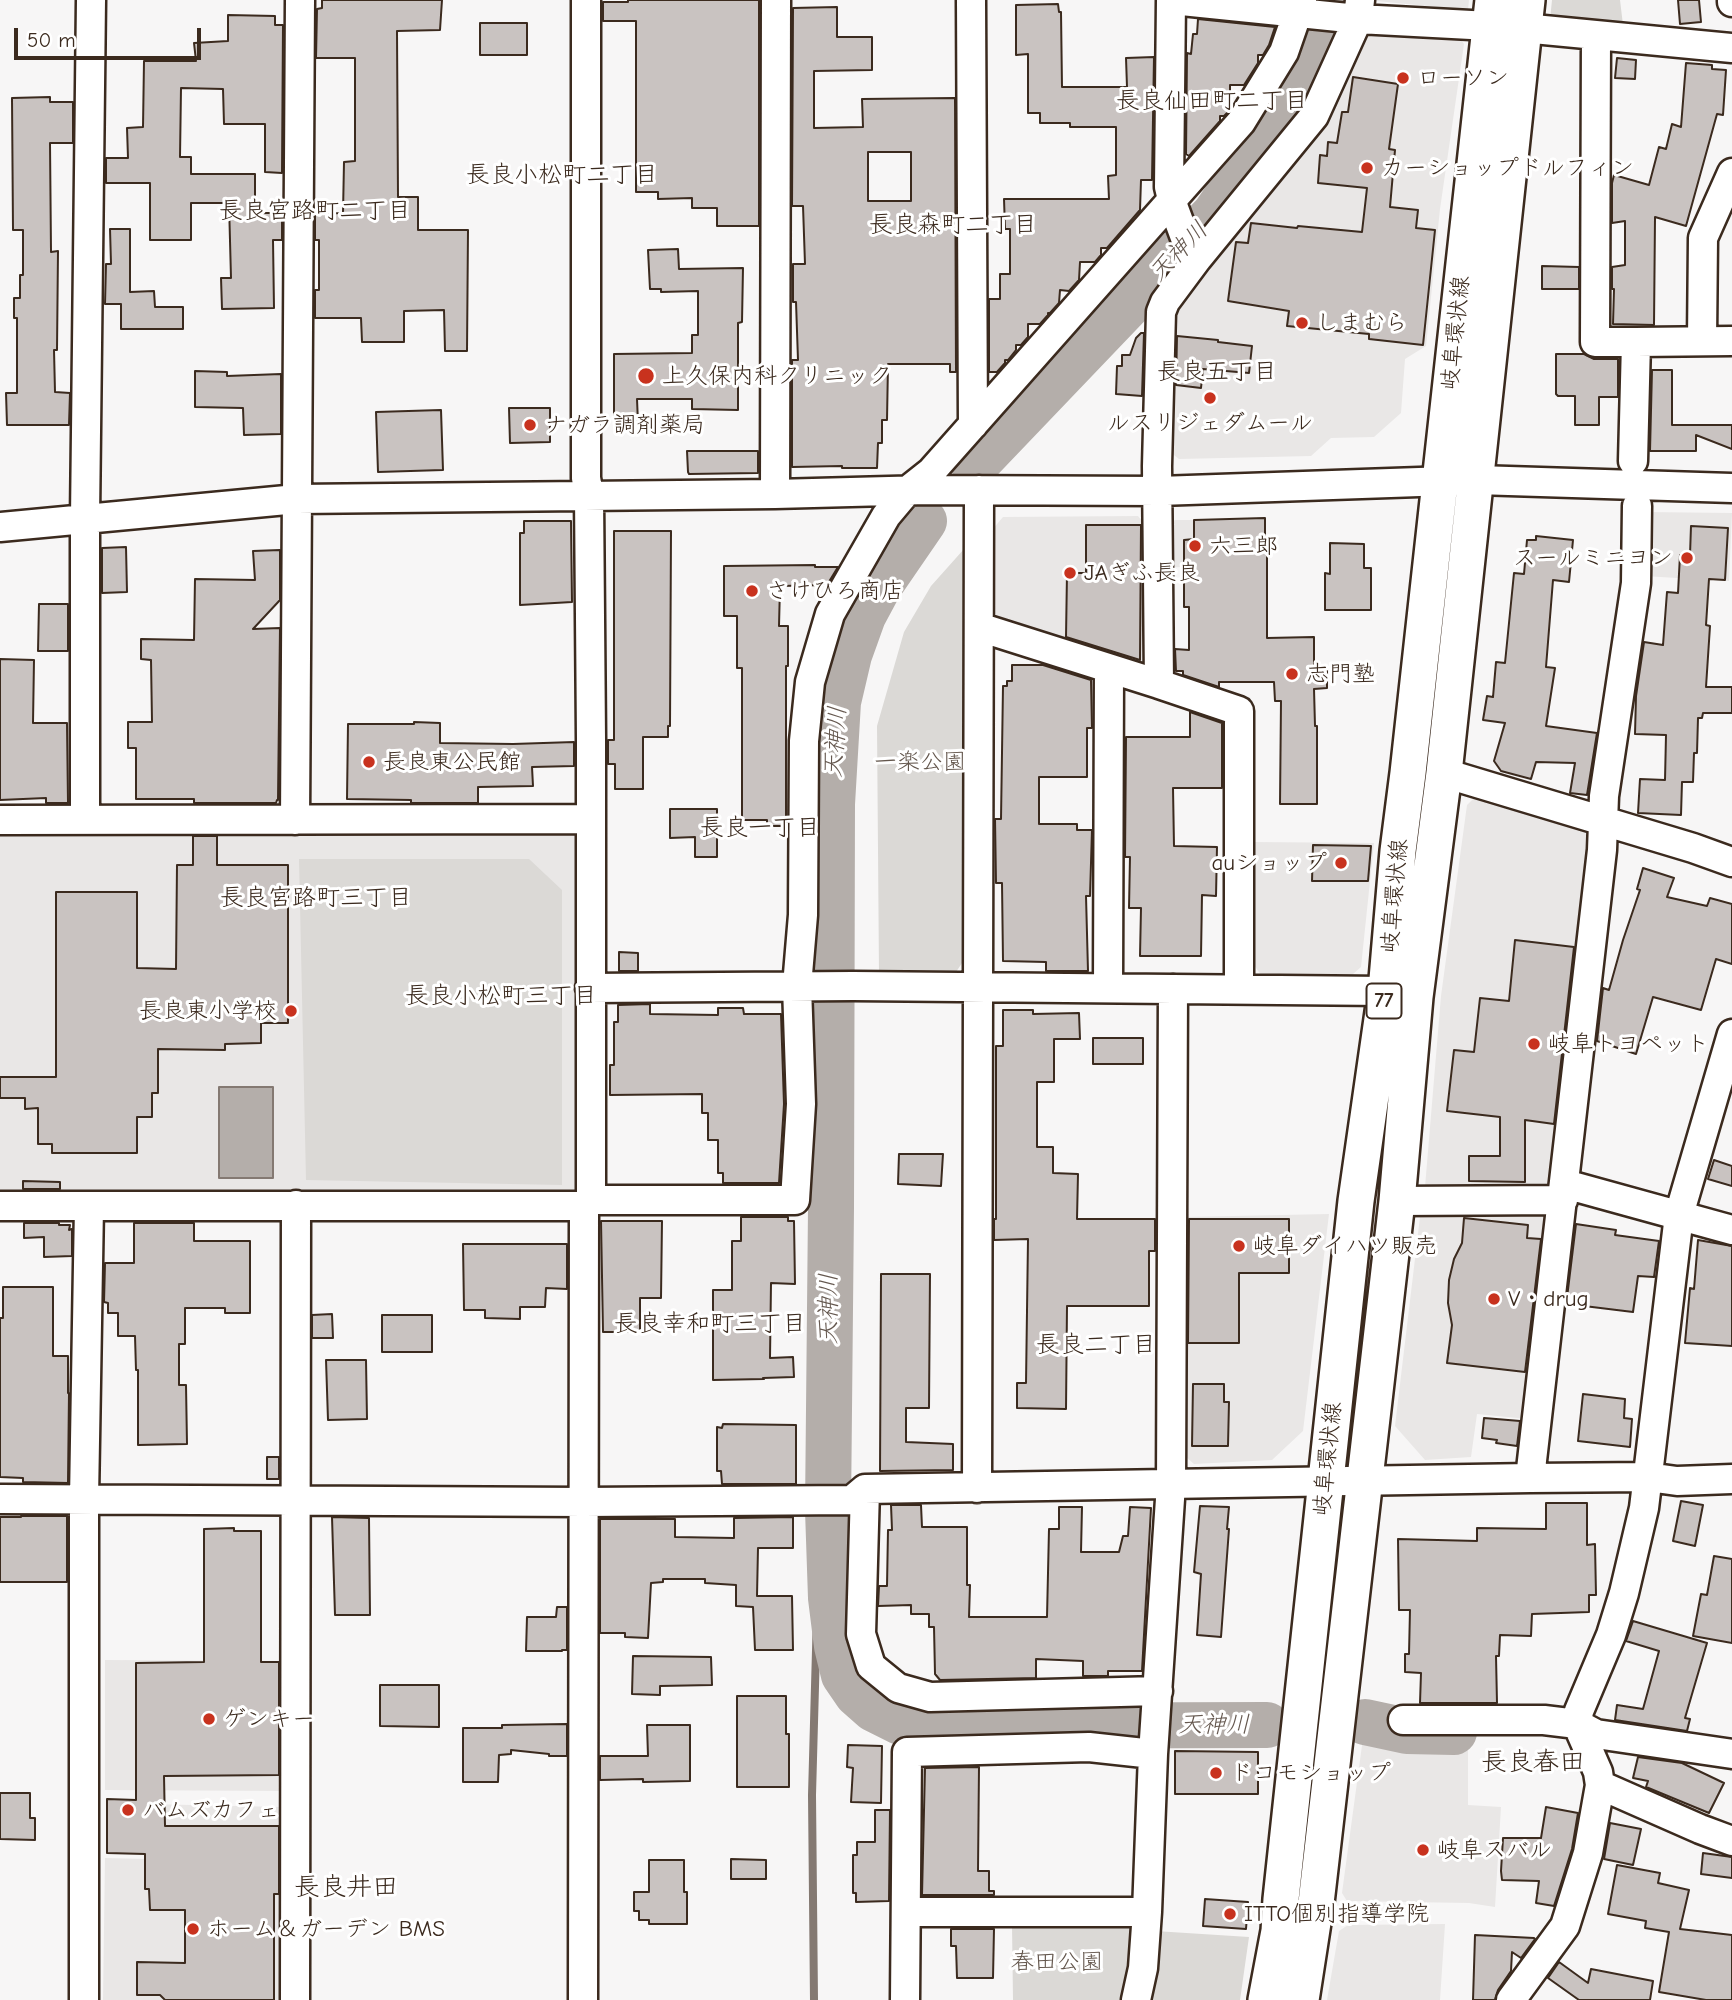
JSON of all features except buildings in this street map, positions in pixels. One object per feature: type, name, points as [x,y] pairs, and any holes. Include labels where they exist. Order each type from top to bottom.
[{"type":"main road","name":"岐阜環状線","points":[[1300,2000],[1314,1922],[1397,1201],[1415,998],[1477,480],[1508,14]]},
{"type":"main road","name":"岐阜環状線","points":[[1266,2000],[1279,1931],[1280,1899],[1356,1201],[1386,991],[1398,851],[1439,482],[1508,14]]},
{"type":"street","points":[[85,820],[85,518],[91,0]]},
{"type":"street","points":[[295,820],[300,0]]},
{"type":"street","points":[[583,2000],[584,1502],[591,819],[589,495],[586,478],[586,0]]},
{"type":"street","points":[[775,494],[776,0]]},
{"type":"street","points":[[971,0],[973,425]]},
{"type":"street","points":[[1194,256],[1169,187],[1171,0],[1356,12],[1508,14],[1596,36],[1732,48]]},
{"type":"street","points":[[0,1206],[795,1200],[801,1104],[804,741],[810,682],[830,614],[886,516],[917,491],[931,472],[1173,204],[1241,122],[1284,52],[1303,9]]},
{"type":"street","points":[[1159,684],[1157,466],[1161,312],[1194,256],[1314,117],[1356,12]]},
{"type":"street","points":[[1596,36],[1595,342],[1732,341]]},
{"type":"street","points":[[1702,340],[1703,238],[1732,173]]},
{"type":"street","points":[[1633,461],[1636,342]]},
{"type":"street","points":[[0,527],[297,499],[978,490],[1159,491],[1477,480],[1732,488]]},
{"type":"street","points":[[977,1488],[978,490]]},
{"type":"street","points":[[1530,1478],[1602,850],[1604,796],[1636,583],[1637,506]]},
{"type":"street","points":[[979,627],[1239,711],[1239,989]]},
{"type":"street","points":[[1108,988],[1109,668]]},
{"type":"street","points":[[1444,773],[1732,862]]},
{"type":"street","points":[[0,820],[591,819]]},
{"type":"street","points":[[590,988],[853,986],[1386,991]]},
{"type":"street","points":[[1136,2000],[1143,1968],[1147,1912],[1154,1747],[1171,1484],[1173,989]]},
{"type":"street","points":[[1511,2000],[1565,1926],[1588,1853],[1600,1785],[1598,1772],[1577,1724],[1579,1711],[1611,1635],[1624,1593],[1644,1507],[1679,1215],[1732,1034]]},
{"type":"street","points":[[1397,1201],[1564,1192],[1679,1215],[1732,1230]]},
{"type":"street","points":[[295,2000],[296,1205]]},
{"type":"street","points":[[85,2000],[83,1499],[89,1206]]},
{"type":"street","points":[[0,1499],[809,1501],[859,1495],[977,1488],[1530,1478],[1648,1478],[1677,1481],[1732,1479]]},
{"type":"street","points":[[859,1495],[861,1634],[871,1665],[898,1688],[930,1697],[1157,1699]]},
{"type":"street","points":[[1403,1720],[1544,1720],[1577,1724],[1596,1734],[1732,1754]]},
{"type":"street","points":[[905,2000],[907,1752],[1089,1746],[1154,1747]]},
{"type":"street","points":[[1600,1785],[1732,1841]]},
{"type":"street","points":[[906,1912],[1147,1912]]},
{"type":"shaded area","points":[[1366,0],[1469,0],[1468,10]]},
{"type":"shaded area","name":"しまむら","points":[[1380,27],[1457,34],[1464,44],[1440,209],[1426,346],[1405,359],[1401,413],[1374,437],[1331,438],[1311,456],[1179,459],[1170,452],[1174,334],[1180,300],[1334,102],[1360,54],[1366,34]]},
{"type":"shaded area","name":"スールミニヨン","points":[[1645,512],[1732,513],[1729,581],[1643,576]]},
{"type":"shaded area","name":"JAぎふ長良","points":[[1138,516],[1147,527],[1146,659],[1137,667],[1001,627],[993,616],[992,530],[1003,517]]},
{"type":"shaded area","name":"六三郎","points":[[1175,520],[1222,520],[1223,568],[1168,567],[1168,525]]},
{"type":"shaded area","points":[[1474,798],[1584,831],[1593,843],[1554,1187],[1425,1187],[1441,996],[1467,805]]},
{"type":"shaded area","name":"長良東小学校","points":[[579,829],[586,1186],[574,1196],[0,1195],[0,835]]},
{"type":"shaded area","points":[[1253,842],[1374,843],[1361,967],[1353,974],[1261,975],[1254,965]]},
{"type":"shaded area","points":[[219,1087],[273,1087],[273,1178],[219,1178]]},
{"type":"shaded area","points":[[1329,1214],[1303,1431],[1272,1460],[1194,1464],[1185,1456],[1185,1217]]},
{"type":"shaded area","points":[[1550,1215],[1527,1419],[1477,1414],[1471,1457],[1425,1460],[1395,1426],[1420,1217]]},
{"type":"shaded area","name":"ゲンキー","points":[[105,1660],[288,1661],[288,1791],[105,1790]]},
{"type":"shaded area","name":"岐阜スバル","points":[[1363,1738],[1468,1739],[1468,1805],[1501,1807],[1495,1907],[1469,1903],[1347,1901],[1342,1893]]},
{"type":"shaded area","name":"ホーム＆ガーデン BMS","points":[[147,1804],[281,1807],[282,2000],[103,2000],[105,1858],[147,1859]]},
{"type":"shaded area","points":[[1445,1924],[1440,2000],[1327,2000],[1339,1931],[1348,1925]]},
{"type":"green space","points":[[1552,0],[1620,0],[1623,25],[1550,20]]},
{"type":"green space","name":"一楽公園","points":[[964,549],[962,963],[954,975],[879,974],[877,726],[904,632],[931,586]]},
{"type":"green space","points":[[299,859],[529,859],[562,890],[562,1185],[306,1180]]},
{"type":"green space","name":"春田公園","points":[[1127,1923],[1132,1926],[1133,1949],[1120,2000],[1013,2000],[1012,1925]]},
{"type":"green space","points":[[1155,1931],[1249,1937],[1240,2000],[1148,2000]]},
{"type":"waterway","name":"天神川","points":[[974,466],[1215,214],[1305,81],[1328,0]]},
{"type":"waterway","name":"天神川","points":[[924,521],[878,588],[863,616],[849,655],[838,702],[832,804],[828,1510],[831,1598],[844,1675],[857,1694],[874,1709],[900,1722],[925,1726],[1267,1725]]},
{"type":"waterway","points":[[814,2000],[812,1795],[817,1614],[831,1598]]},
{"type":"waterway","name":"天神川","points":[[1365,1722],[1407,1731],[1454,1732]]},
{"type":"place","name":"ローソン","points":[[1403,78]]},
{"type":"place","name":"カーショップドルフィン","points":[[1367,168]]},
{"type":"place","name":"しまむら","points":[[1302,323]]},
{"type":"place","name":"上久保内科クリニック","points":[[646,376]]},
{"type":"place","name":"ルスリジェダムール","points":[[1210,398]]},
{"type":"place","name":"ナガラ調剤薬局","points":[[530,425]]},
{"type":"place","name":"六三郎","points":[[1195,546]]},
{"type":"place","name":"スールミニヨン","points":[[1687,558]]},
{"type":"place","name":"JAぎふ長良","points":[[1070,573]]},
{"type":"place","name":"さけひろ商店","points":[[752,591]]},
{"type":"place","name":"志門塾","points":[[1292,674]]},
{"type":"place","name":"長良東公民館","points":[[369,762]]},
{"type":"place","name":"auショップ","points":[[1341,863]]},
{"type":"place","name":"長良東小学校","points":[[291,1011]]},
{"type":"place","name":"岐阜トヨペット","points":[[1534,1044]]},
{"type":"place","name":"岐阜ダイハツ販売","points":[[1239,1246]]},
{"type":"place","name":"V・drug","points":[[1494,1299]]},
{"type":"place","name":"ゲンキー","points":[[209,1719]]},
{"type":"place","name":"ドコモショップ","points":[[1216,1773]]},
{"type":"place","name":"バムズカフェ","points":[[128,1810]]},
{"type":"place","name":"岐阜スバル","points":[[1423,1850]]},
{"type":"place","name":"ITTO個別指導学院","points":[[1230,1914]]},
{"type":"place","name":"ホーム＆ガーデン BMS","points":[[193,1929]]},
{"type":"district","name":"長良仙田町二丁目","points":[[1212,101]]},
{"type":"district","name":"長良小松町二丁目","points":[[562,175]]},
{"type":"district","name":"長良宮路町二丁目","points":[[315,211]]},
{"type":"district","name":"長良森町二丁目","points":[[953,225]]},
{"type":"district","name":"長良五丁目","points":[[1217,372]]},
{"type":"district","name":"長良一丁目","points":[[760,828]]},
{"type":"district","name":"長良宮路町三丁目","points":[[316,898]]},
{"type":"district","name":"長良小松町三丁目","points":[[501,996]]},
{"type":"district","name":"長良幸和町三丁目","points":[[710,1324]]},
{"type":"district","name":"長良二丁目","points":[[1096,1345]]},
{"type":"district","name":"長良春田","points":[[1533,1763]]},
{"type":"district","name":"長良井田","points":[[346,1888]]}]
